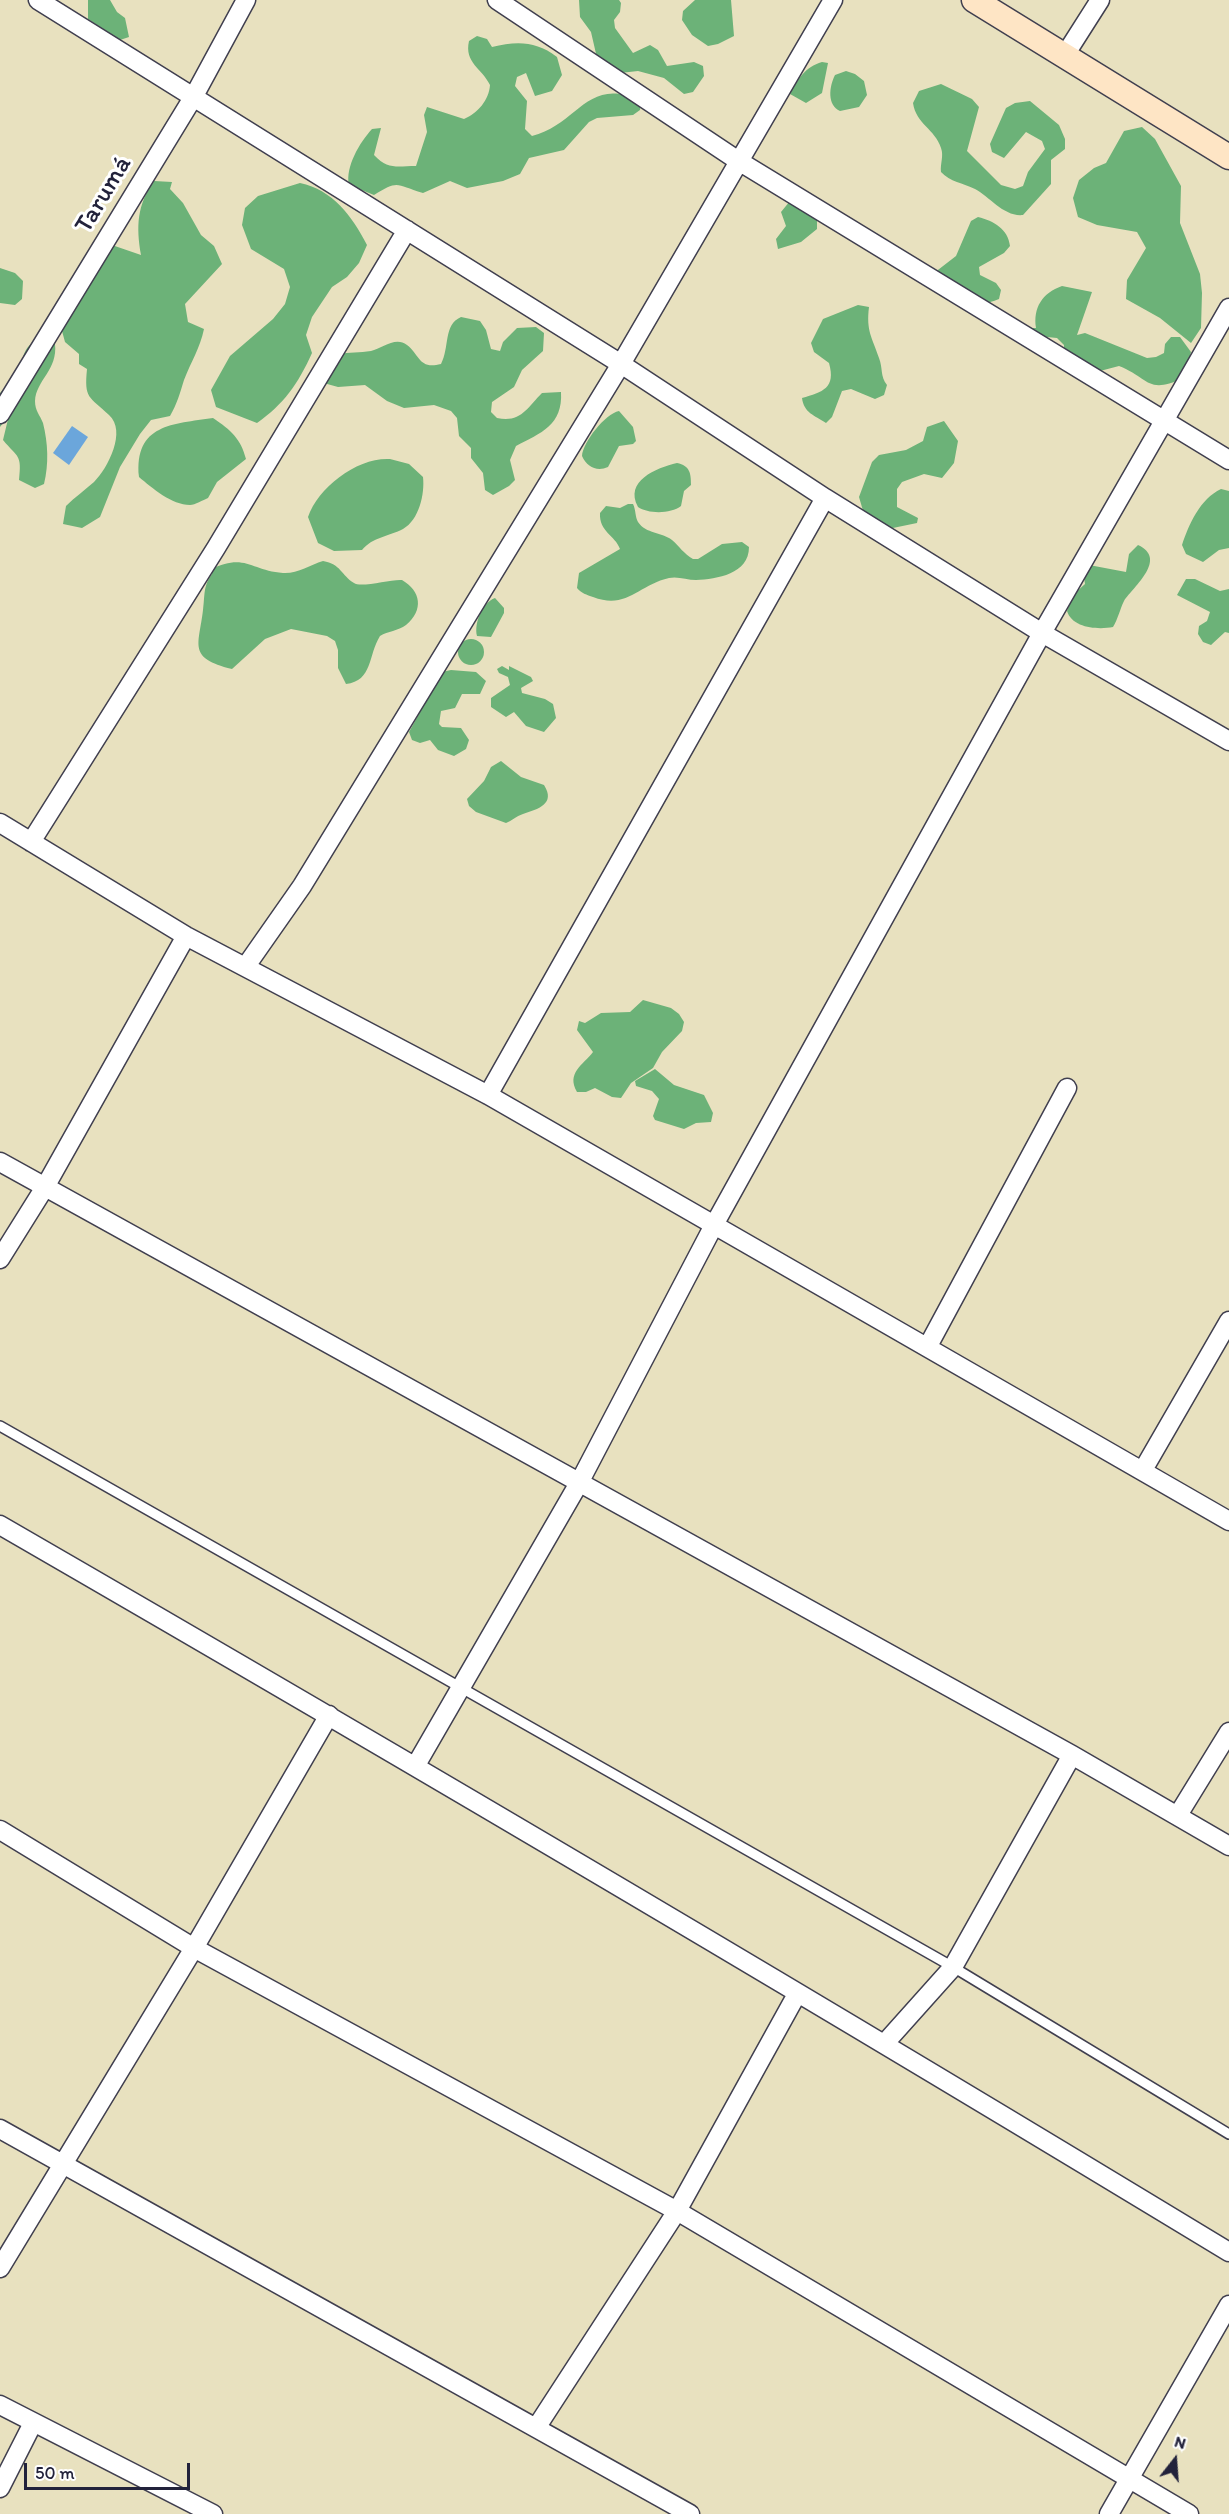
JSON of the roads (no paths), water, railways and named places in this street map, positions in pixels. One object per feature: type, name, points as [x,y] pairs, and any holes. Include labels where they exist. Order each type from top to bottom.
[{"type":"street","points":[[38,0],[621,364],[825,498],[1042,633],[1229,741]]},
{"type":"street","name":"Tarumá","points":[[0,414],[194,96],[246,0]]},
{"type":"street","points":[[497,0],[737,160],[1163,422],[1229,460]]},
{"type":"street","points":[[246,966],[302,886],[621,364],[737,160],[833,0]]},
{"type":"street","points":[[974,0],[1229,157]]},
{"type":"street","points":[[1065,55],[1100,0]]},
{"type":"street","points":[[32,842],[216,548],[407,230]]},
{"type":"street","points":[[416,1765],[579,1483],[714,1225],[1042,633],[1229,309]]},
{"type":"street","points":[[488,1095],[825,498]]},
{"type":"street","points":[[0,824],[186,936],[488,1095],[1229,1521]]},
{"type":"street","points":[[0,1259],[45,1187],[186,936]]},
{"type":"street","points":[[928,1346],[1067,1088]]},
{"type":"street","points":[[0,1162],[1072,1755],[1229,1846]]},
{"type":"street","points":[[1143,1470],[1229,1321]]},
{"type":"street","points":[[0,1525],[416,1765],[797,1994],[885,2043],[1229,2252]]},
{"type":"street","points":[[0,2268],[194,1948],[329,1715]]},
{"type":"street","points":[[1178,1815],[1229,1732]]},
{"type":"street","points":[[885,2043],[953,1966],[1072,1755]]},
{"type":"street","points":[[0,1830],[194,1948],[677,2211],[1189,2514]]},
{"type":"street","points":[[536,2428],[677,2211],[797,1994]]},
{"type":"street","points":[[0,2129],[690,2514]]},
{"type":"street","points":[[1109,2514],[1229,2305]]},
{"type":"street","points":[[0,2405],[213,2514]]},
{"type":"street","points":[[0,2488],[33,2423]]},
{"type":"lane","points":[[0,1426],[953,1966],[1229,2134]]},
{"type":"water","points":[[72,426],[88,437],[69,465],[53,453]]}]
